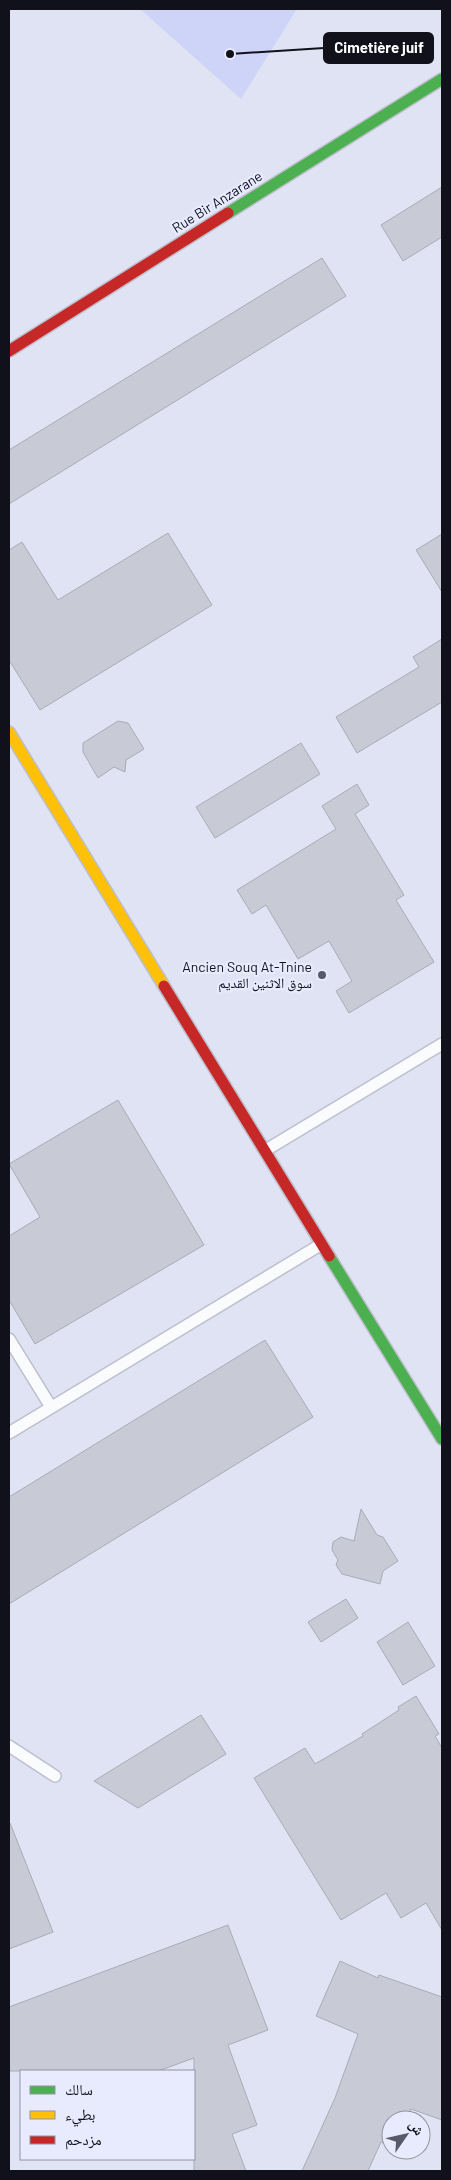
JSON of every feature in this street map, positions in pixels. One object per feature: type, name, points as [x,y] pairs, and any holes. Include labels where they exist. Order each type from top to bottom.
[{"type":"street","name":"Rue Bir Anzarane","points":[[9,351],[442,79]]},
{"type":"street","points":[[9,732],[266,1150],[320,1245],[442,1439]]},
{"type":"lane","points":[[266,1150],[442,1044]]},
{"type":"lane","points":[[9,1433],[320,1245]]},
{"type":"lane","points":[[9,1339],[51,1407]]},
{"type":"lane","points":[[9,1746],[55,1776]]},
{"type":"shaded area","points":[[140,9],[297,9],[241,99]]},
{"type":"building","points":[[442,187],[442,237],[403,261],[381,225]]},
{"type":"building","points":[[322,258],[346,296],[9,504],[9,450]]},
{"type":"building","points":[[168,533],[212,605],[40,710],[9,660],[9,550],[22,542],[58,600]]},
{"type":"building","points":[[442,534],[442,592],[416,550]]},
{"type":"building","points":[[442,639],[442,702],[357,753],[336,717],[419,667],[413,657]]},
{"type":"building","points":[[118,721],[128,723],[144,749],[126,760],[125,772],[114,767],[98,778],[83,752],[83,743]]},
{"type":"building","points":[[301,743],[320,774],[215,838],[196,807]]},
{"type":"building","points":[[357,784],[369,805],[355,814],[404,895],[396,900],[434,962],[349,1013],[336,991],[352,981],[329,941],[298,959],[266,905],[252,914],[237,890],[336,829],[322,806]]},
{"type":"building","points":[[118,1100],[204,1245],[35,1344],[9,1300],[9,1236],[40,1217],[9,1164]]},
{"type":"building","points":[[265,1340],[313,1417],[9,1604],[9,1497]]},
{"type":"building","points":[[361,1509],[377,1535],[383,1537],[398,1561],[383,1571],[380,1584],[342,1574],[336,1565],[338,1560],[332,1550],[333,1542],[341,1537],[354,1541]]},
{"type":"building","points":[[346,1599],[358,1618],[321,1642],[308,1622]]},
{"type":"building","points":[[408,1622],[435,1666],[403,1685],[377,1642]]},
{"type":"building","points":[[416,1696],[439,1734],[435,1736],[442,1748],[442,1930],[426,1903],[401,1918],[386,1893],[341,1920],[254,1778],[305,1748],[315,1764],[363,1736],[362,1734],[399,1710],[398,1707]]},
{"type":"building","points":[[201,1715],[226,1754],[138,1808],[94,1781]]},
{"type":"building","points":[[9,1824],[53,1932],[9,1949]]},
{"type":"building","points":[[228,1925],[268,2030],[228,2045],[257,2125],[232,2134],[246,2171],[194,2171],[194,2058],[161,2070],[9,2071],[9,2007]]},
{"type":"building","points":[[340,1961],[378,1978],[379,1975],[442,1997],[442,2120],[431,2116],[431,2110],[381,2110],[381,2142],[368,2171],[302,2171],[335,2098],[358,2034],[316,2016]]},
{"type":"traffic: fast","points":[[228,213],[442,79]]},
{"type":"traffic: fast","points":[[329,1256],[442,1439]]},
{"type":"traffic: slow","points":[[9,732],[164,986]]},
{"type":"traffic: jam","points":[[9,351],[228,213]]},
{"type":"traffic: jam","points":[[164,986],[329,1256]]},
{"type":"place","name":"Cimetière juif","points":[[230,54]]},
{"type":"place","name":"Ancien Souq At-Tnine سوق الاثنين القديم","points":[[322,975]]}]
